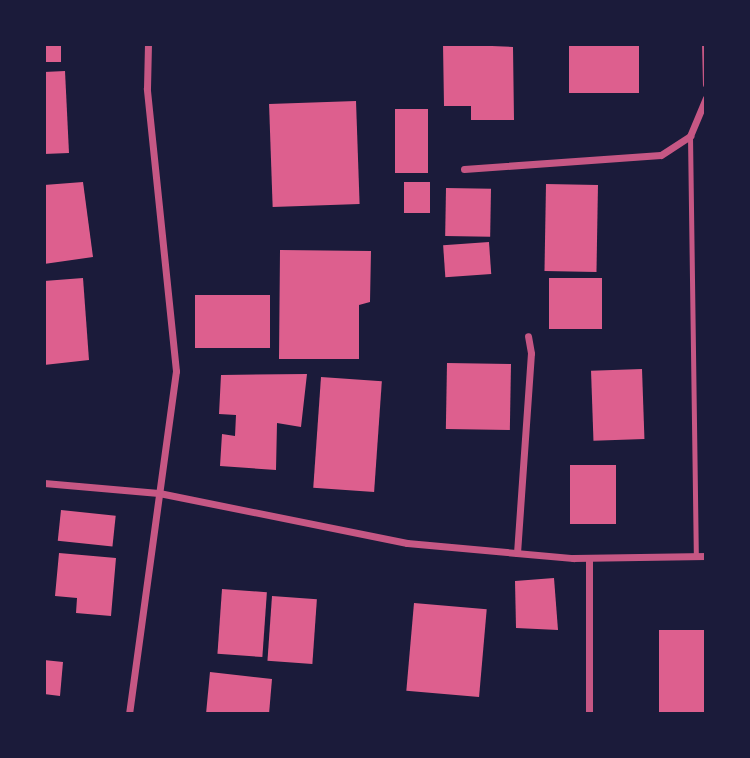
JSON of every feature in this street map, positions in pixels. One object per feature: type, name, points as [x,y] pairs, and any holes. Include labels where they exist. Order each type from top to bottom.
[{"type":"street","points":[[129,714],[176,371],[147,88],[148,44]]},
{"type":"street","points":[[705,44],[706,84]]},
{"type":"street","points":[[464,169],[661,155],[690,136],[706,98]]},
{"type":"street","points":[[517,553],[531,353],[528,336]]},
{"type":"street","points":[[44,483],[159,493],[407,544],[589,558],[706,556]]},
{"type":"street","points":[[589,558],[589,714]]},
{"type":"lane","points":[[690,136],[696,556]]},
{"type":"building","points":[[44,44],[61,44],[61,62],[44,62]]},
{"type":"building","points":[[443,44],[513,47],[514,120],[471,120],[471,106],[444,106]]},
{"type":"building","points":[[569,44],[639,44],[639,93],[569,93]]},
{"type":"building","points":[[65,71],[69,153],[44,154],[44,72]]},
{"type":"building","points":[[356,101],[360,204],[273,207],[269,104]]},
{"type":"building","points":[[395,109],[428,109],[428,173],[395,173]]},
{"type":"building","points":[[83,182],[93,257],[44,264],[44,185]]},
{"type":"building","points":[[404,182],[430,182],[430,213],[404,213]]},
{"type":"building","points":[[546,184],[598,185],[596,272],[544,271]]},
{"type":"building","points":[[446,188],[491,189],[490,237],[445,236]]},
{"type":"building","points":[[489,242],[491,274],[445,277],[443,245]]},
{"type":"building","points":[[280,250],[371,251],[370,302],[359,305],[359,359],[279,359]]},
{"type":"building","points":[[83,278],[89,360],[44,365],[44,281]]},
{"type":"building","points":[[549,278],[602,278],[602,329],[549,329]]},
{"type":"building","points":[[195,295],[270,295],[270,348],[195,348]]},
{"type":"building","points":[[447,363],[511,364],[510,430],[446,429]]},
{"type":"building","points":[[642,369],[644,439],[593,441],[591,371]]},
{"type":"building","points":[[307,374],[301,427],[277,423],[276,470],[220,466],[222,434],[235,436],[236,415],[219,414],[221,375]]},
{"type":"building","points":[[321,377],[382,381],[374,492],[313,488]]},
{"type":"building","points":[[570,465],[616,465],[616,524],[570,524]]},
{"type":"building","points":[[61,510],[116,516],[112,547],[58,541]]},
{"type":"building","points":[[59,553],[116,558],[111,616],[76,613],[77,598],[55,596]]},
{"type":"building","points":[[554,578],[558,630],[516,628],[515,581]]},
{"type":"building","points":[[222,589],[267,592],[262,657],[217,654]]},
{"type":"building","points":[[272,596],[317,599],[312,664],[267,661]]},
{"type":"building","points":[[414,603],[487,609],[479,697],[406,691]]},
{"type":"building","points":[[659,630],[706,630],[706,714],[659,714]]},
{"type":"building","points":[[44,660],[63,662],[60,696],[44,694]]},
{"type":"building","points":[[210,672],[272,679],[269,714],[206,714]]}]
